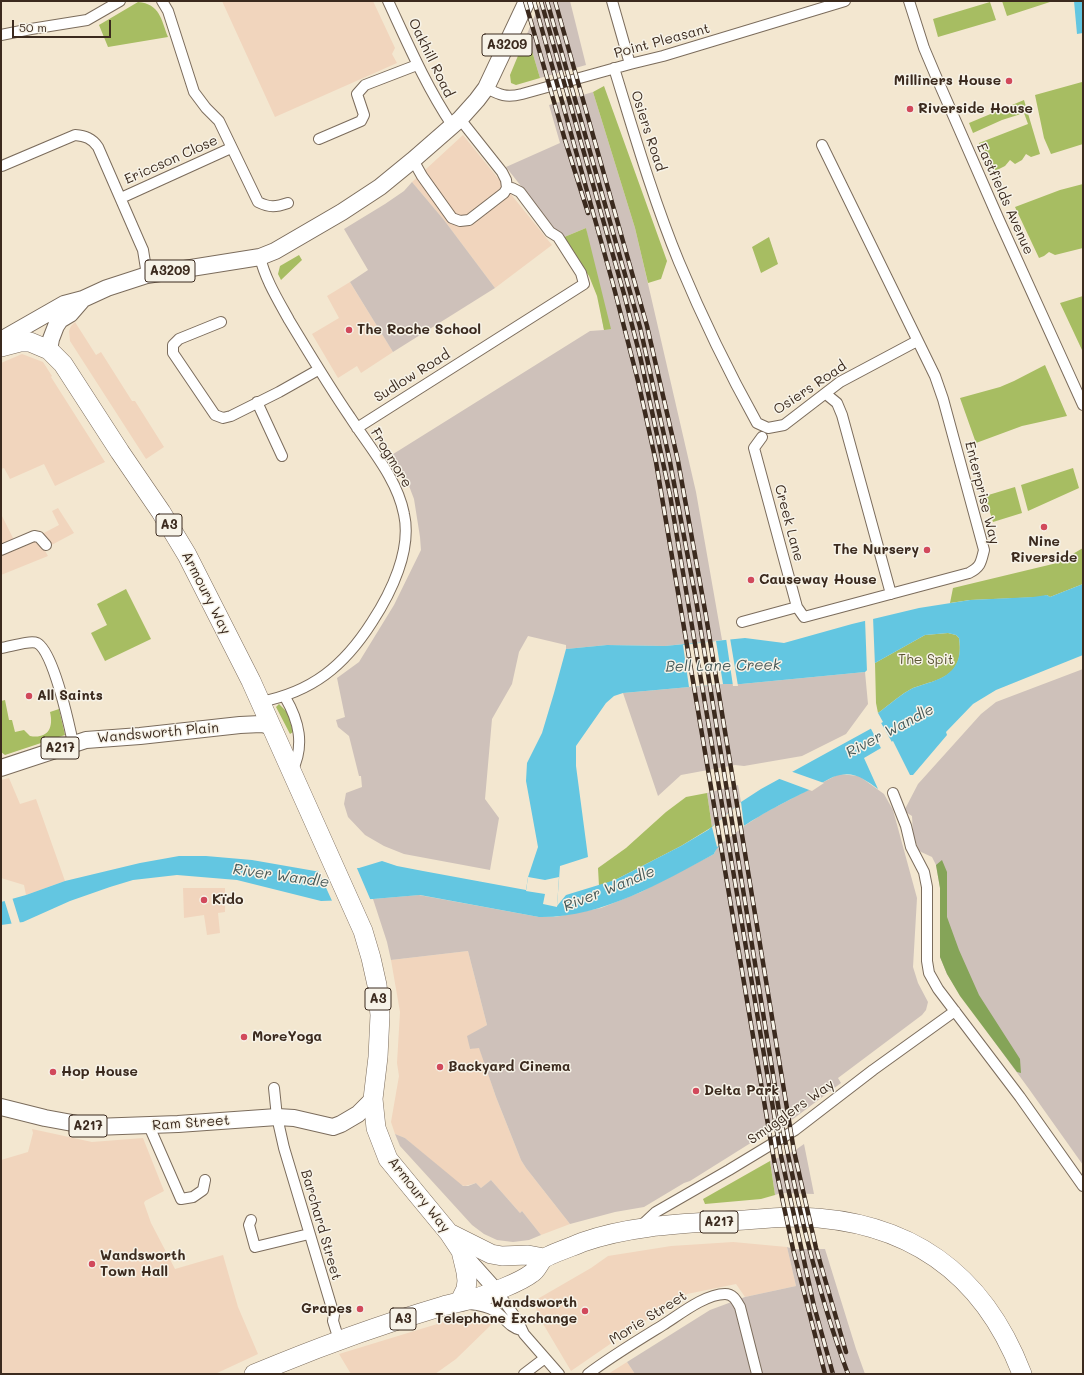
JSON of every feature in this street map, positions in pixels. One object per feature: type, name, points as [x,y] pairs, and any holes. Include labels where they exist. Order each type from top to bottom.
[{"type":"highway","name":"Armoury Way","points":[[1,347],[20,342],[30,342],[49,350],[70,373],[190,560],[260,702],[363,931],[371,958],[380,1015],[380,1038],[373,1100],[376,1128],[388,1159],[449,1233],[461,1251],[467,1281],[466,1289],[460,1301]]},
{"type":"highway","name":"A217","points":[[449,1233],[491,1254],[502,1256],[528,1255],[544,1258],[610,1234],[639,1228],[799,1217],[856,1224],[894,1235],[934,1256],[967,1283],[983,1301],[998,1323],[1016,1358],[1022,1374]]},
{"type":"highway","name":"A217","points":[[460,1301],[472,1299],[496,1290],[534,1272],[544,1258]]},
{"type":"highway","name":"A3","points":[[254,1374],[281,1368],[339,1340],[460,1301]]},
{"type":"main road","name":"A3209","points":[[1,340],[64,304],[83,299],[107,288],[147,275],[260,257],[275,251],[375,190],[413,160],[456,122],[486,88],[527,1]]},
{"type":"main road","name":"A3209","points":[[49,350],[51,339],[60,320],[70,314],[83,299]]},
{"type":"main road","name":"Wandsworth Plain","points":[[1,768],[86,740],[140,736],[240,725],[261,724],[271,726]]},
{"type":"main road","name":"Ram Street","points":[[1,1107],[45,1118],[94,1127],[149,1126],[277,1117],[294,1118],[333,1127],[358,1114],[373,1100]]},
{"type":"street","points":[[1,35],[87,20],[120,1]]},
{"type":"street","name":"Ericcson Close","points":[[162,1],[168,11],[194,92],[206,108],[219,121],[258,202],[268,206],[279,206],[288,203]]},
{"type":"street","name":"Oakhill Road","points":[[388,1],[417,66],[439,106],[456,122],[502,172],[506,180],[507,188]]},
{"type":"street","points":[[612,1],[630,64]]},
{"type":"street","name":"Point Pleasant","points":[[486,88],[500,95],[510,97],[663,56],[845,1]]},
{"type":"street","name":"Eastfields Avenue","points":[[909,1],[924,48],[938,81],[1083,405]]},
{"type":"street","points":[[319,139],[361,120],[364,115],[357,94],[366,85],[417,66]]},
{"type":"street","name":"Osiers Road","points":[[614,68],[642,161],[678,260],[706,322],[757,423],[768,428],[784,425],[840,382],[917,341]]},
{"type":"street","points":[[2,166],[75,135],[86,137],[94,141],[121,198],[143,250],[147,275]]},
{"type":"street","points":[[822,144],[917,341]]},
{"type":"street","name":"Ericcson Close","points":[[121,198],[231,148]]},
{"type":"street","points":[[413,160],[422,176],[452,218],[469,220],[504,193],[507,188]]},
{"type":"street","name":"Sudlow Road","points":[[357,428],[584,284],[581,273],[558,237],[550,232],[520,192],[512,188],[507,188]]},
{"type":"street","name":"Frogmore","points":[[260,257],[265,273],[277,297],[318,370],[384,467],[398,494],[405,515],[406,537],[403,557],[391,586],[375,617],[353,648],[338,665],[311,684],[285,697],[260,702]]},
{"type":"street","points":[[221,322],[180,339],[173,345],[173,353],[215,415],[223,418],[227,417],[318,370]]},
{"type":"street","name":"Enterprise Way","points":[[804,617],[969,572],[976,569],[981,563],[984,550],[943,399],[935,376],[917,341]]},
{"type":"street","points":[[826,394],[837,403],[842,415],[891,594]]},
{"type":"street","points":[[257,402],[282,456]]},
{"type":"street","name":"Creek Lane","points":[[762,437],[754,448],[797,607],[804,617]]},
{"type":"street","points":[[1,550],[34,536],[39,537],[46,545]]},
{"type":"street","points":[[742,622],[797,607]]},
{"type":"street","points":[[1,648],[30,642],[36,643],[42,647],[51,663],[74,743]]},
{"type":"street","points":[[285,697],[294,714],[300,743],[297,761],[292,771]]},
{"type":"street","points":[[893,793],[906,826],[911,847],[924,872],[927,887],[927,962],[929,973],[938,989],[1020,1097],[1083,1186]]},
{"type":"street","name":"Smugglers Way","points":[[639,1228],[656,1212],[683,1195],[700,1187],[795,1130],[873,1070],[955,1011]]},
{"type":"street","name":"Barchard Street","points":[[274,1088],[277,1117],[284,1148],[334,1316],[333,1321],[339,1340]]},
{"type":"street","points":[[149,1126],[181,1199],[193,1197],[203,1190],[205,1180]]},
{"type":"street","points":[[251,1220],[249,1225],[255,1247],[309,1234]]},
{"type":"street","name":"Armoury Way","points":[[461,1251],[496,1290]]},
{"type":"street","points":[[496,1290],[518,1321],[521,1330],[559,1374]]},
{"type":"street","name":"Morie Street","points":[[588,1374],[620,1352],[697,1304],[712,1296],[726,1294],[735,1298],[740,1307],[757,1374]]},
{"type":"street","points":[[460,1301],[481,1305],[491,1309],[503,1317],[514,1328],[521,1330]]},
{"type":"street","points":[[524,1374],[545,1358]]},
{"type":"shaded area","points":[[222,1],[373,1],[395,48],[392,54],[397,63],[275,117]]},
{"type":"shaded area","points":[[541,1],[570,1],[586,65],[540,78],[527,34]]},
{"type":"shaded area","points":[[593,92],[635,228],[696,492],[722,640],[665,646],[607,645],[566,649],[566,645],[528,636],[519,652],[512,684],[492,719],[485,799],[499,818],[490,870],[404,854],[384,846],[365,835],[348,817],[344,804],[346,793],[362,787],[361,776],[359,776],[349,736],[338,727],[336,720],[345,717],[337,678],[359,662],[394,605],[421,550],[414,499],[406,478],[390,456],[590,331],[604,330],[586,228],[562,238],[506,167],[560,143],[549,105]]},
{"type":"shaded area","points":[[463,135],[552,245],[495,288],[444,220],[412,182]]},
{"type":"shaded area","points":[[412,182],[444,220],[495,288],[393,352],[350,282],[368,270],[344,229],[404,191]]},
{"type":"shaded area","name":"The Roche School","points":[[350,282],[393,352],[361,373],[357,366],[338,378],[312,334],[339,318],[327,296]]},
{"type":"shaded area","points":[[75,322],[96,355],[101,352],[132,401],[135,401],[164,447],[146,459],[70,341],[69,331]]},
{"type":"shaded area","points":[[22,354],[43,362],[105,462],[55,486],[44,464],[10,479],[4,468],[1,469],[1,363]]},
{"type":"shaded area","points":[[58,508],[74,533],[44,549],[48,556],[1,575],[1,514],[14,540],[34,531],[41,532],[42,534],[59,525],[52,511]]},
{"type":"shaded area","points":[[1083,669],[1083,1165],[961,996],[947,974],[940,957],[940,888],[936,865],[932,857],[919,851],[913,835],[912,816],[904,811],[918,784],[981,714],[996,702]]},
{"type":"shaded area","points":[[865,672],[868,704],[846,734],[802,756],[744,766],[735,765],[681,775],[658,796],[623,693],[723,684],[741,684]]},
{"type":"shaded area","points":[[839,774],[859,776],[884,794],[893,810],[917,898],[913,967],[918,983],[928,1002],[926,1010],[922,1015],[838,1078],[841,1083],[793,1119],[765,1134],[690,1181],[684,1183],[644,1207],[615,1212],[570,1224],[521,1160],[496,1097],[479,1048],[470,1049],[467,1036],[487,1025],[468,951],[391,960],[387,942],[373,899],[419,895],[539,917],[555,917],[601,908],[641,892],[714,854],[717,847],[744,826],[766,812]]},
{"type":"shaded area","points":[[9,778],[20,804],[36,799],[65,881],[26,895],[24,885],[1,878],[1,780]]},
{"type":"shaded area","points":[[738,785],[741,802],[712,827],[707,793]]},
{"type":"shaded area","name":"Kïdo","points":[[183,888],[225,888],[225,912],[218,913],[220,933],[207,935],[204,915],[184,918]]},
{"type":"shaded area","points":[[468,951],[487,1025],[468,1036],[470,1049],[479,1047],[496,1097],[521,1160],[570,1224],[541,1235],[522,1211],[520,1213],[491,1180],[481,1188],[476,1183],[465,1186],[460,1185],[405,1138],[395,1134],[391,1122],[399,1076],[397,1063],[400,1012],[391,960]]},
{"type":"shaded area","points":[[32,1129],[92,1142],[143,1138],[164,1191],[145,1201],[144,1203],[151,1223],[175,1269],[223,1255],[238,1307],[258,1354],[215,1374],[1,1374],[1,1160],[28,1152],[33,1133]]},
{"type":"shaded area","points":[[395,1134],[405,1138],[463,1186],[476,1183],[481,1188],[491,1180],[520,1213],[522,1211],[541,1235],[529,1240],[513,1242],[497,1240],[484,1234],[472,1225],[400,1146]]},
{"type":"shaded area","points":[[804,1144],[814,1194],[781,1193],[775,1195],[770,1161],[794,1151]]},
{"type":"shaded area","points":[[733,1242],[787,1247],[796,1286],[745,1297],[736,1284],[687,1294],[629,1331],[571,1371],[539,1317],[534,1301],[591,1268],[608,1256],[671,1246]]},
{"type":"shaded area","points":[[787,1247],[793,1249],[825,1249],[865,1374],[635,1374],[627,1362],[710,1310],[745,1297],[796,1286]]},
{"type":"shaded area","points":[[481,1316],[492,1324],[456,1359],[435,1374],[351,1374],[339,1354],[447,1321]]},
{"type":"shaded area","points":[[627,1362],[635,1374],[608,1374]]},
{"type":"green space","points":[[1002,1],[1050,1],[1050,2],[1007,16]]},
{"type":"green space","points":[[138,2],[145,3],[155,9],[159,14],[168,37],[108,47],[99,25]]},
{"type":"green space","points":[[990,2],[996,20],[938,37],[933,19]]},
{"type":"green space","points":[[527,34],[540,78],[516,85],[511,83],[510,75]]},
{"type":"green space","points":[[1082,82],[1083,144],[1051,154],[1044,138],[1035,95]]},
{"type":"green space","points":[[604,86],[667,261],[661,279],[648,283],[635,228],[593,92]]},
{"type":"green space","points":[[1024,100],[1040,154],[1031,157],[1026,154],[1022,160],[1015,164],[1010,160],[1005,166],[993,172],[979,143],[1028,124],[1024,113],[1002,120],[973,133],[969,123]]},
{"type":"green space","points":[[1083,184],[1083,248],[1055,255],[1049,252],[1039,258],[1015,207],[1060,190]]},
{"type":"green space","points":[[586,228],[611,329],[604,330],[597,296],[589,276],[562,238]]},
{"type":"green space","points":[[769,237],[778,264],[761,273],[752,247]]},
{"type":"green space","points":[[299,255],[302,260],[281,280],[278,274],[280,266]]},
{"type":"green space","points":[[1083,296],[1083,349],[1082,350],[1060,303]]},
{"type":"green space","points":[[1045,365],[1067,416],[1022,426],[976,443],[960,398],[1000,387]]},
{"type":"green space","points":[[1073,468],[1079,488],[1028,511],[1021,485]]},
{"type":"green space","points":[[1015,487],[1022,513],[993,522],[985,496]]},
{"type":"green space","points":[[1083,548],[1083,584],[1050,597],[1047,595],[1041,597],[970,600],[950,603],[953,588],[1057,563]]},
{"type":"green space","points":[[126,589],[151,639],[105,661],[91,633],[107,625],[97,604]]},
{"type":"green space","name":"The Spit","points":[[948,633],[956,635],[959,638],[960,647],[958,662],[950,673],[937,680],[909,690],[878,713],[876,703],[875,663],[925,635]]},
{"type":"green space","points":[[5,700],[9,720],[12,720],[15,732],[24,730],[30,736],[36,737],[45,734],[50,728],[50,712],[59,709],[65,735],[5,755],[1,752],[1,701]]},
{"type":"green space","points":[[279,704],[288,713],[293,732],[290,734],[276,707]]},
{"type":"green space","points":[[707,793],[712,827],[681,846],[615,880],[599,886],[598,868],[626,848],[666,812],[686,797]]},
{"type":"green space","points":[[942,860],[947,872],[947,917],[959,950],[979,995],[1020,1059],[1021,1073],[1017,1072],[960,996],[947,974],[940,957],[940,888],[936,865]]},
{"type":"green space","points":[[770,1161],[775,1195],[761,1199],[705,1204],[703,1199]]},
{"type":"water","points":[[1074,1],[1083,1],[1083,33],[1077,34]]},
{"type":"water","points":[[1083,584],[1083,655],[996,690],[973,704],[946,732],[947,735],[913,775],[910,775],[893,741],[864,758],[878,789],[856,776],[846,774],[827,780],[759,816],[720,845],[714,854],[652,887],[608,905],[585,912],[562,916],[539,917],[420,895],[321,901],[237,880],[177,875],[133,880],[70,901],[23,922],[1,925],[1,902],[65,881],[140,863],[179,856],[206,856],[252,860],[315,871],[359,868],[382,861],[397,866],[526,890],[528,877],[538,847],[526,781],[527,763],[542,733],[566,649],[607,645],[665,646],[745,638],[784,643],[852,624],[919,608],[970,600],[1047,595],[1050,597]],"holes":[[[948,633],[956,635],[959,638],[960,647],[959,655],[954,668],[944,677],[913,688],[904,693],[878,713],[883,722],[761,789],[741,802],[708,830],[681,846],[615,880],[566,895],[557,906],[560,866],[588,857],[576,766],[576,746],[606,703],[614,696],[623,693],[723,684],[741,684],[865,672],[875,663],[925,635]]]},
{"type":"pier","points":[[873,617],[875,666],[867,672],[865,619]]},
{"type":"pier","points":[[726,638],[730,638],[738,686],[733,686]]},
{"type":"pier","points":[[716,641],[723,684],[689,687],[683,645]]},
{"type":"pier","points":[[880,721],[897,751],[895,752],[892,744],[882,750],[870,727]]},
{"type":"pier","points":[[790,771],[824,783],[812,791],[777,778]]},
{"type":"pier","points":[[741,802],[744,826],[717,847],[712,827]]},
{"type":"pier","points":[[356,866],[371,901],[333,903],[317,868]]},
{"type":"pier","points":[[528,877],[545,880],[559,877],[557,907],[543,904],[545,894],[526,891]]},
{"type":"pier","points":[[12,897],[20,923],[12,925],[4,899]]},
{"type":"railway","points":[[525,1],[565,140],[588,213]]},
{"type":"railway","points":[[534,1],[613,284],[638,381],[656,462],[774,1160],[793,1249],[825,1374]]},
{"type":"railway","points":[[541,1],[624,294],[640,356],[670,495],[781,1156],[814,1306],[833,1374]]},
{"type":"railway","points":[[547,1],[640,327],[670,462],[696,600],[779,1111],[808,1244],[826,1310],[848,1374]]},
{"type":"railway","points":[[555,1],[647,326],[678,461],[706,616],[794,1151],[816,1248],[846,1352]]},
{"type":"place","name":"Milliners House","points":[[1009,81]]},
{"type":"place","name":"Riverside House","points":[[910,109]]},
{"type":"place","name":"The Roche School","points":[[349,330]]},
{"type":"place","name":"Nine Riverside","points":[[1044,527]]},
{"type":"place","name":"The Nursery","points":[[927,550]]},
{"type":"place","name":"Causeway House","points":[[751,580]]},
{"type":"place","name":"All Saints","points":[[29,696]]},
{"type":"place","name":"Kïdo","points":[[204,900]]},
{"type":"place","name":"MoreYoga","points":[[244,1037]]},
{"type":"place","name":"Backyard Cinema","points":[[440,1067]]},
{"type":"place","name":"Hop House","points":[[53,1072]]},
{"type":"place","name":"Delta Park","points":[[696,1091]]},
{"type":"place","name":"Wandsworth Town Hall","points":[[92,1264]]},
{"type":"place","name":"Grapes","points":[[360,1309]]},
{"type":"place","name":"Wandsworth Telephone Exchange","points":[[585,1311]]},
{"type":"water label","name":"Bell Lane Creek","points":[[723,666]]},
{"type":"water label","name":"River Wandle","points":[[890,731]]},
{"type":"water label","name":"River Wandle","points":[[281,876]]},
{"type":"water label","name":"River Wandle","points":[[609,889]]}]
